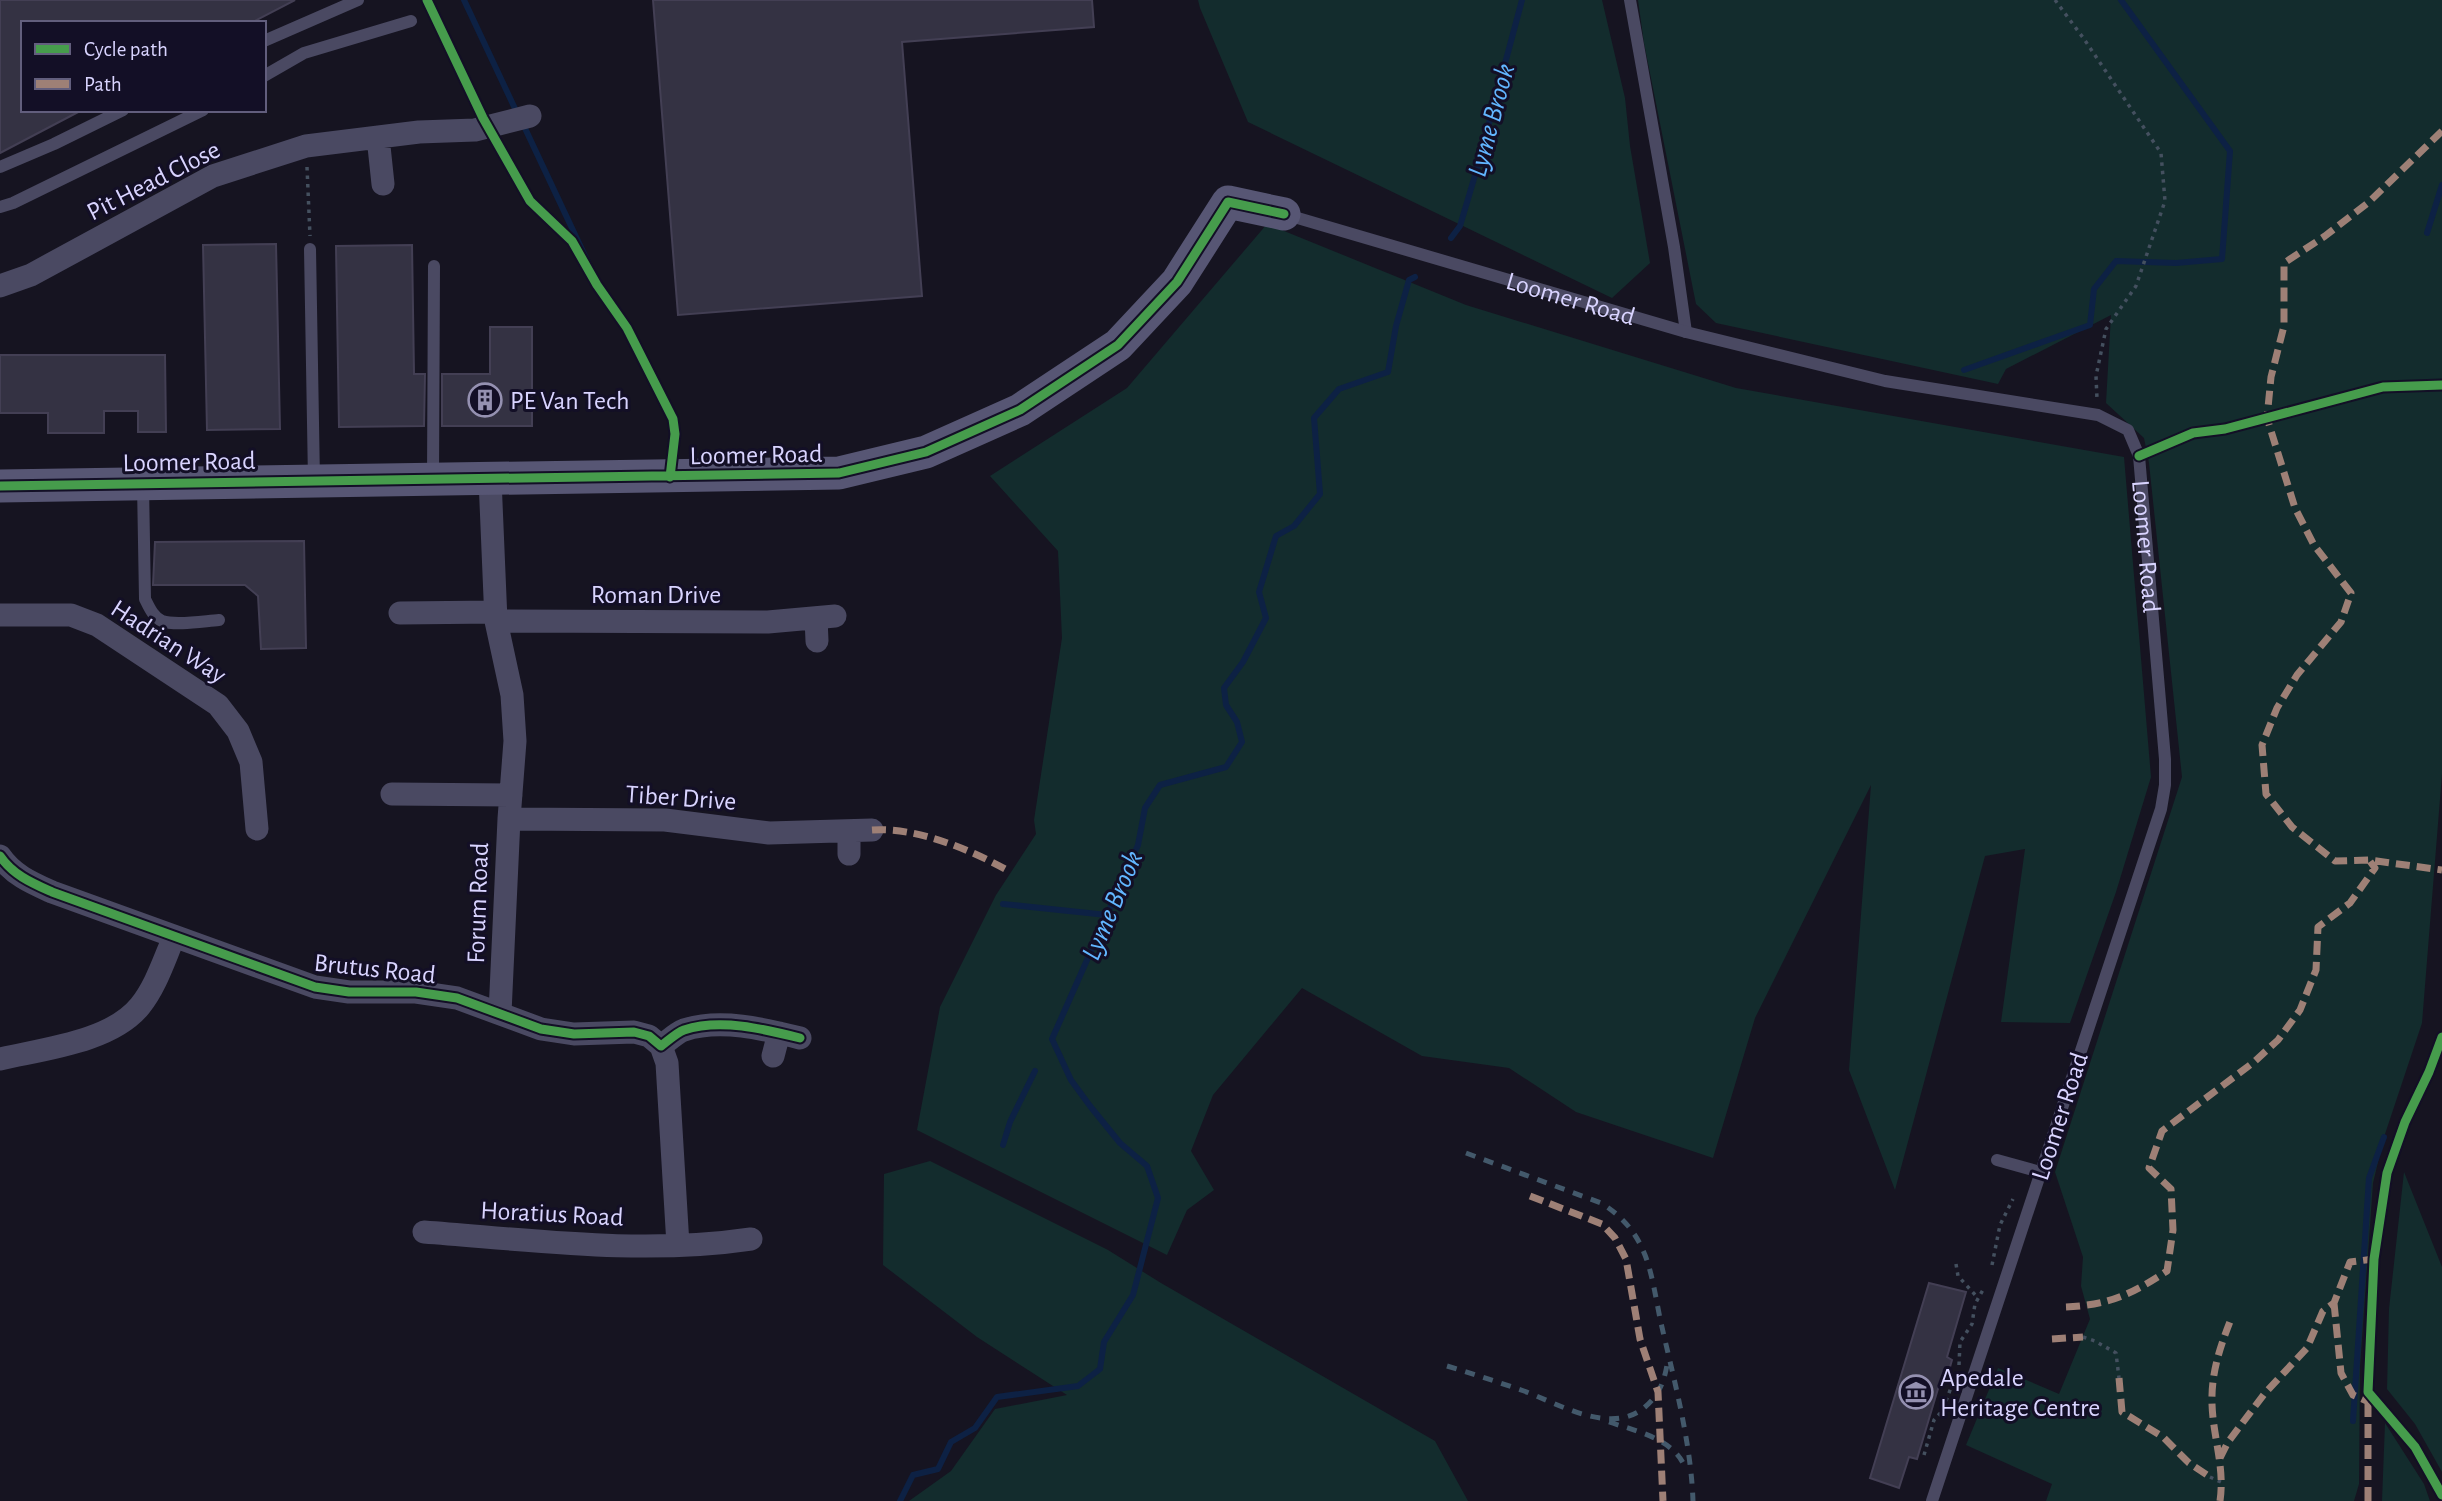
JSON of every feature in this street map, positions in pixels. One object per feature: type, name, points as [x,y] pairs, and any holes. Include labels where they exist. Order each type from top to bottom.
[{"type":"street","name":"Pit Head Close","points":[[0,286],[31,275],[213,176],[306,146],[378,136],[475,130],[530,116]]},
{"type":"street","points":[[378,136],[383,184]]},
{"type":"street","name":"Loomer Road","points":[[0,486],[839,473],[926,452],[1020,410],[1118,345],[1177,282],[1228,202],[1284,214]]},
{"type":"street","name":"Forum Road","points":[[490,479],[496,617],[512,695],[515,741],[500,1013]]},
{"type":"street","points":[[400,613],[496,617]]},
{"type":"street","name":"Hadrian Way","points":[[0,615],[71,615],[97,625],[218,705],[238,731],[251,762],[257,829]]},
{"type":"street","name":"Roman Drive","points":[[496,617],[768,622],[825,617],[817,641]]},
{"type":"street","points":[[392,794],[511,795]]},
{"type":"street","name":"Tiber Drive","points":[[509,819],[665,820],[769,832],[857,838]]},
{"type":"street","name":"Brutus Road","points":[[0,856],[25,880],[52,892],[315,987],[349,992],[416,992],[457,998],[541,1029],[563,1032],[634,1032],[649,1036],[662,1046]]},
{"type":"street","points":[[0,1059],[103,1033],[124,1021],[139,1008],[152,989],[174,937]]},
{"type":"street","points":[[678,1245],[667,1063],[662,1046],[682,1031],[705,1026],[731,1026],[789,1035],[774,1056]]},
{"type":"street","name":"Horatius Road","points":[[424,1233],[582,1244],[678,1245],[751,1238]]},
{"type":"lane","points":[[266,40],[358,0]]},
{"type":"lane","points":[[1630,0],[1674,247],[1686,332]]},
{"type":"lane","points":[[266,75],[304,54],[411,21]]},
{"type":"lane","points":[[0,167],[119,112]]},
{"type":"lane","points":[[0,207],[199,112]]},
{"type":"lane","name":"Loomer Road","points":[[1284,214],[1686,332],[1885,381],[2098,415],[2128,430],[2139,456],[2165,760],[2161,809],[1932,1501]]},
{"type":"lane","points":[[310,248],[314,480]]},
{"type":"lane","points":[[433,479],[434,266]]},
{"type":"lane","points":[[143,483],[145,599],[152,613],[162,621],[219,620]]},
{"type":"lane","points":[[1997,1160],[2040,1172]]},
{"type":"path","points":[[2055,0],[2161,153],[2165,201],[2136,286],[2106,329],[2096,376],[2098,415]]},
{"type":"path","points":[[306,146],[310,248]]},
{"type":"path","points":[[1991,1271],[1997,1236],[2015,1193],[2021,1167]]},
{"type":"path","points":[[1956,1264],[1958,1276],[1978,1298]]},
{"type":"path","points":[[1924,1455],[1934,1420],[1945,1407],[1950,1387],[1957,1376],[1960,1342],[1972,1324],[1978,1298],[1986,1284]]},
{"type":"path","points":[[2083,1337],[2116,1353],[2119,1378]]},
{"type":"path","points":[[2002,1382],[2018,1377]]},
{"type":"path","points":[[2210,1477],[2223,1483]]},
{"type":"green space","points":[[1198,0],[1602,0],[1625,98],[1630,146],[1650,263],[1612,298],[1248,122]]},
{"type":"green space","points":[[1638,0],[2442,0],[2442,774],[2422,1023],[2384,1137],[2373,1183],[2360,1367],[2359,1484],[2354,1501],[2046,1501],[2052,1484],[1966,1445],[1998,1368],[2059,1394],[2090,1319],[2081,1286],[2083,1257],[2055,1172],[2182,777],[2149,463],[2144,438],[2106,403],[2111,315],[2006,369],[1998,384],[1716,323],[1696,304],[1644,43]]},
{"type":"green space","points":[[1267,224],[1466,305],[1736,388],[2124,457],[2151,777],[2116,892],[2070,1023],[2001,1022],[2025,849],[1985,856],[1895,1190],[1849,1070],[1871,785],[1755,1018],[1713,1158],[1576,1112],[1509,1068],[1422,1056],[1302,988],[1213,1095],[1191,1151],[1214,1190],[1187,1210],[1167,1255],[917,1130],[940,1007],[996,895],[1036,834],[1034,820],[1062,638],[1058,551],[990,476],[1127,388]]},
{"type":"green space","points":[[930,1161],[1108,1250],[1435,1441],[1468,1501],[909,1501],[951,1471],[995,1409],[1067,1395],[977,1337],[883,1265],[884,1174]]},
{"type":"green space","points":[[2404,1172],[2442,1267],[2442,1472],[2415,1424],[2387,1389],[2389,1309]]},
{"type":"green space","points":[[2385,1423],[2424,1484],[2430,1501],[2382,1501]]},
{"type":"building","points":[[0,0],[295,0],[255,21],[21,21],[21,112],[78,112],[0,153]]},
{"type":"building","points":[[653,0],[1092,0],[1094,27],[902,42],[922,296],[678,315]]},
{"type":"building","points":[[276,244],[280,429],[207,430],[203,245]]},
{"type":"building","points":[[412,245],[414,374],[425,374],[424,426],[339,427],[336,246]]},
{"type":"building","name":"PE Van Tech","points":[[490,327],[532,327],[532,426],[442,426],[442,374],[490,374]]},
{"type":"building","points":[[0,355],[165,355],[166,432],[138,432],[138,411],[104,411],[104,433],[48,433],[48,413],[0,413]]},
{"type":"building","points":[[304,541],[306,648],[261,649],[258,596],[245,585],[153,585],[155,542]]},
{"type":"building","name":"Apedale Heritage Centre","points":[[1929,1283],[1966,1292],[1947,1357],[1952,1360],[1948,1374],[1943,1372],[1917,1459],[1909,1457],[1899,1488],[1870,1478]]},
{"type":"waterway","points":[[464,0],[518,115]]},
{"type":"waterway","name":"Lyme Brook","points":[[1451,238],[1460,226],[1522,0]]},
{"type":"waterway","points":[[1964,370],[2090,325],[2094,289],[2116,261],[2176,263],[2222,259],[2230,151],[2121,0]]},
{"type":"waterway","points":[[523,124],[594,275]]},
{"type":"waterway","points":[[2427,233],[2442,185]]},
{"type":"waterway","name":"Lyme Brook","points":[[900,1501],[913,1475],[938,1469],[951,1442],[975,1428],[997,1397],[1078,1386],[1100,1369],[1104,1342],[1133,1295],[1158,1198],[1147,1166],[1120,1143],[1090,1106],[1071,1080],[1052,1039],[1138,845],[1145,808],[1160,785],[1226,767],[1242,742],[1237,722],[1226,705],[1224,688],[1243,662],[1266,618],[1259,592],[1276,536],[1294,526],[1320,494],[1314,418],[1339,389],[1388,372],[1396,326],[1409,280],[1415,277]]},
{"type":"waterway","points":[[1003,904],[1107,915]]},
{"type":"waterway","points":[[1003,1145],[1010,1122],[1035,1071]]},
{"type":"waterway","points":[[2353,1421],[2369,1178],[2384,1137]]},
{"type":"railway","points":[[1466,1153],[1601,1203],[1622,1219],[1633,1232],[1645,1255],[1652,1280],[1685,1434],[1693,1501]]},
{"type":"railway","points":[[1447,1366],[1524,1391],[1585,1415],[1617,1419],[1631,1415],[1654,1398],[1667,1365]]},
{"type":"railway","points":[[1609,1422],[1643,1433],[1664,1444],[1681,1459],[1686,1470]]},
{"type":"marked path","points":[[2442,131],[2369,202],[2284,263],[2284,326],[2271,377],[2267,418],[2295,508],[2314,545],[2351,593],[2341,622],[2297,675],[2277,708],[2262,745],[2266,794],[2292,827],[2335,861],[2369,860],[2442,870]]},
{"type":"marked path","points":[[872,830],[906,832],[942,841],[1007,870]]},
{"type":"marked path","points":[[2066,1307],[2095,1304],[2120,1297],[2167,1271],[2173,1230],[2171,1189],[2149,1168],[2162,1131],[2254,1062],[2278,1040],[2300,1010],[2316,970],[2318,927],[2350,903],[2375,868],[2369,860]]},
{"type":"marked path","points":[[1530,1196],[1602,1224],[1615,1238],[1626,1259],[1640,1339],[1658,1392],[1663,1501]]},
{"type":"marked path","points":[[2220,1458],[2228,1442],[2265,1393],[2307,1348],[2323,1311],[2334,1303],[2350,1262],[2374,1259]]},
{"type":"marked path","points":[[2334,1303],[2341,1373],[2353,1395],[2369,1402]]},
{"type":"marked path","points":[[2220,1501],[2221,1476],[2212,1393],[2217,1360],[2231,1319]]},
{"type":"marked path","points":[[2052,1339],[2083,1337]]},
{"type":"marked path","points":[[2119,1378],[2122,1412],[2163,1437],[2189,1463],[2210,1477]]},
{"type":"marked path","points":[[2368,1396],[2368,1501]]},
{"type":"cycle path","points":[[427,0],[483,118],[530,201],[572,241],[597,285],[627,328],[673,419],[675,434],[670,477]]},
{"type":"cycle path","points":[[0,486],[839,473],[926,452],[1020,410],[1118,345],[1177,282],[1228,202],[1284,214]]},
{"type":"cycle path","points":[[2139,456],[2193,433],[2225,429],[2383,387],[2442,385]]},
{"type":"cycle path","points":[[0,856],[17,873],[52,892],[315,987],[349,992],[416,992],[457,998],[541,1029],[574,1034],[634,1032],[649,1036],[661,1046],[684,1030],[712,1025],[757,1028],[800,1038]]},
{"type":"cycle path","points":[[2442,1037],[2405,1122],[2387,1173],[2374,1259],[2368,1392],[2415,1447],[2442,1495]]},
{"type":"place","name":"PE Van Tech","points":[[485,400]]},
{"type":"place","name":"Apedale Heritage Centre","points":[[1916,1392]]}]
